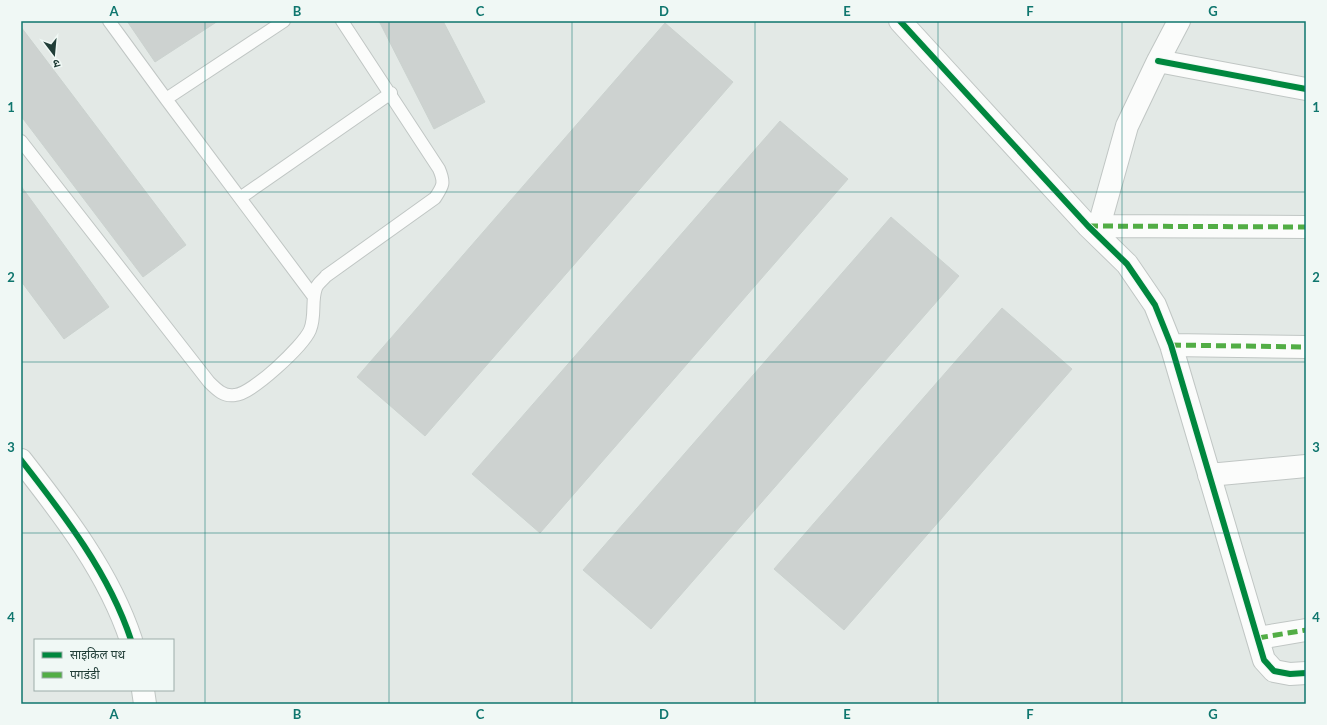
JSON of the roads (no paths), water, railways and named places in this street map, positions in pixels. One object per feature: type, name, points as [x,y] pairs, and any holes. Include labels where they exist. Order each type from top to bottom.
[{"type":"street","points":[[900,21],[1094,226],[1127,264],[1155,305],[1171,345],[1264,660],[1274,671],[1290,674],[1306,673]]},
{"type":"street","points":[[1094,226],[1127,126],[1179,21]]},
{"type":"street","points":[[1158,61],[1306,89]]},
{"type":"street","points":[[1094,226],[1306,227]]},
{"type":"street","points":[[1171,345],[1306,347]]},
{"type":"street","points":[[21,460],[64,515],[98,568],[126,624],[131,639]]},
{"type":"street","points":[[1209,475],[1306,466]]},
{"type":"street","points":[[1258,638],[1306,630]]},
{"type":"street","points":[[143,691],[145,704]]},
{"type":"lane","points":[[109,21],[314,297]]},
{"type":"lane","points":[[166,99],[284,21]]},
{"type":"lane","points":[[21,141],[204,376],[220,393],[234,396],[242,394],[252,388],[293,352],[309,331],[313,321],[314,297],[317,286],[326,276],[435,198],[441,189],[444,179],[391,93],[342,21]]},
{"type":"lane","points":[[240,198],[391,93]]}]
